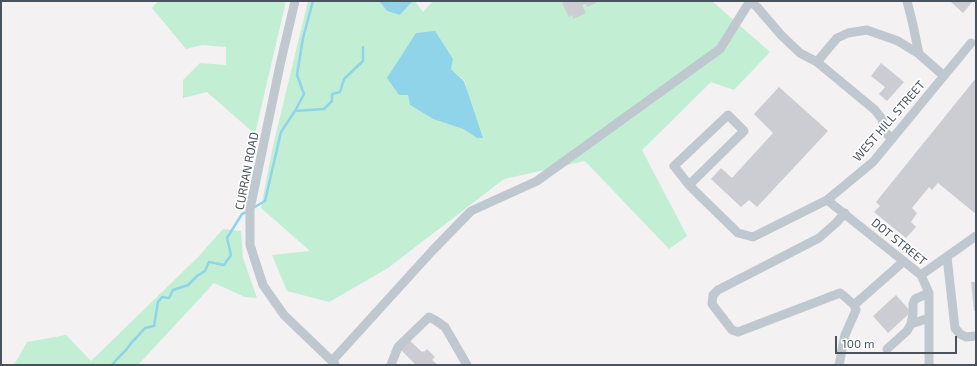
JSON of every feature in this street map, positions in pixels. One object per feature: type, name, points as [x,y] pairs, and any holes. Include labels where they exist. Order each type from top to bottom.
[{"type":"street","name":"CURRAN ROAD","points":[[295,1],[250,209],[250,245],[263,285],[284,315],[334,363]]},
{"type":"street","points":[[334,363],[432,250],[471,211],[537,181],[720,49],[750,1],[800,53],[817,62],[874,110],[882,119],[885,132],[892,139]]},
{"type":"street","points":[[907,1],[919,54]]},
{"type":"street","points":[[817,62],[837,38],[848,33],[867,30],[898,41],[919,54],[944,76]]},
{"type":"street","name":"WEST HILL STREET","points":[[689,185],[738,233],[753,237],[828,200],[873,162],[971,43]]},
{"type":"street","points":[[728,115],[744,131],[689,185],[674,166],[728,115]]},
{"type":"street","name":"DOT STREET","points":[[828,200],[921,275],[929,293],[928,365]]},
{"type":"street","points":[[839,365],[845,335],[856,310],[854,305],[840,293],[738,332],[732,330],[712,304],[713,295],[718,290],[819,238],[845,213]]},
{"type":"street","points":[[921,275],[976,236]]},
{"type":"street","points":[[947,257],[956,328],[960,334],[966,337],[976,336]]},
{"type":"street","points":[[854,305],[904,261]]},
{"type":"street","points":[[887,349],[907,331],[911,324],[913,304],[916,299],[929,293]]},
{"type":"street","points":[[391,365],[398,347],[428,317],[445,327],[466,365]]},
{"type":"street","points":[[911,324],[929,318]]},
{"type":"green space","points":[[158,1],[286,1],[255,134],[207,92],[183,98],[183,80],[200,63],[226,65],[226,47],[202,45],[186,49],[152,8]]},
{"type":"green space","points":[[308,1],[379,1],[387,11],[400,15],[413,1],[415,1],[423,12],[433,1],[713,1],[770,52],[734,90],[711,82],[642,150],[687,236],[669,249],[585,161],[504,179],[388,268],[329,302],[287,291],[272,255],[310,251],[261,208],[273,146]],"holes":[[[451,69],[465,81],[477,138],[463,129],[433,119],[410,105],[408,95]]]},
{"type":"green space","points":[[223,229],[241,231],[243,258],[257,298],[245,297],[214,283],[138,365],[14,365],[27,342],[66,335],[91,361],[199,256]]},
{"type":"water","points":[[379,1],[413,1],[400,15],[387,11]]},
{"type":"water","points":[[435,31],[453,59],[451,69],[464,81],[483,138],[477,138],[463,129],[433,119],[410,105],[408,95],[399,95],[387,78],[416,33]]},
{"type":"building","points":[[566,1],[596,1],[596,3],[587,7],[586,4],[582,5],[586,13],[573,19],[572,15],[569,17],[562,3]]},
{"type":"building","points":[[973,1],[963,13],[951,2]]},
{"type":"building","points":[[881,63],[904,82],[887,101],[879,94],[885,87],[871,76]]},
{"type":"building","points":[[976,78],[976,214],[938,183],[932,190],[929,187],[912,208],[917,213],[911,222],[916,227],[906,238],[874,212],[880,206],[876,202]]},
{"type":"building","points":[[779,87],[828,131],[757,207],[749,200],[741,207],[711,179],[721,168],[732,178],[773,133],[754,114]]},
{"type":"building","points":[[971,282],[976,282],[976,311],[974,311]]},
{"type":"building","points":[[896,295],[911,312],[888,333],[873,316]]},
{"type":"building","points":[[409,340],[422,352],[427,349],[435,357],[432,360],[438,365],[416,365],[400,349]]},
{"type":"waterway","points":[[295,111],[304,94],[297,75],[303,38],[313,1]]},
{"type":"waterway","points":[[253,208],[265,201],[281,132],[295,111],[324,109],[332,101],[332,94],[340,92],[344,79],[363,61],[363,47]]},
{"type":"waterway","points":[[112,365],[145,328],[154,326],[158,302],[162,297],[169,298],[173,290],[188,285],[197,276],[205,271],[209,262],[224,265],[231,255],[227,238],[242,214],[247,212]]}]
